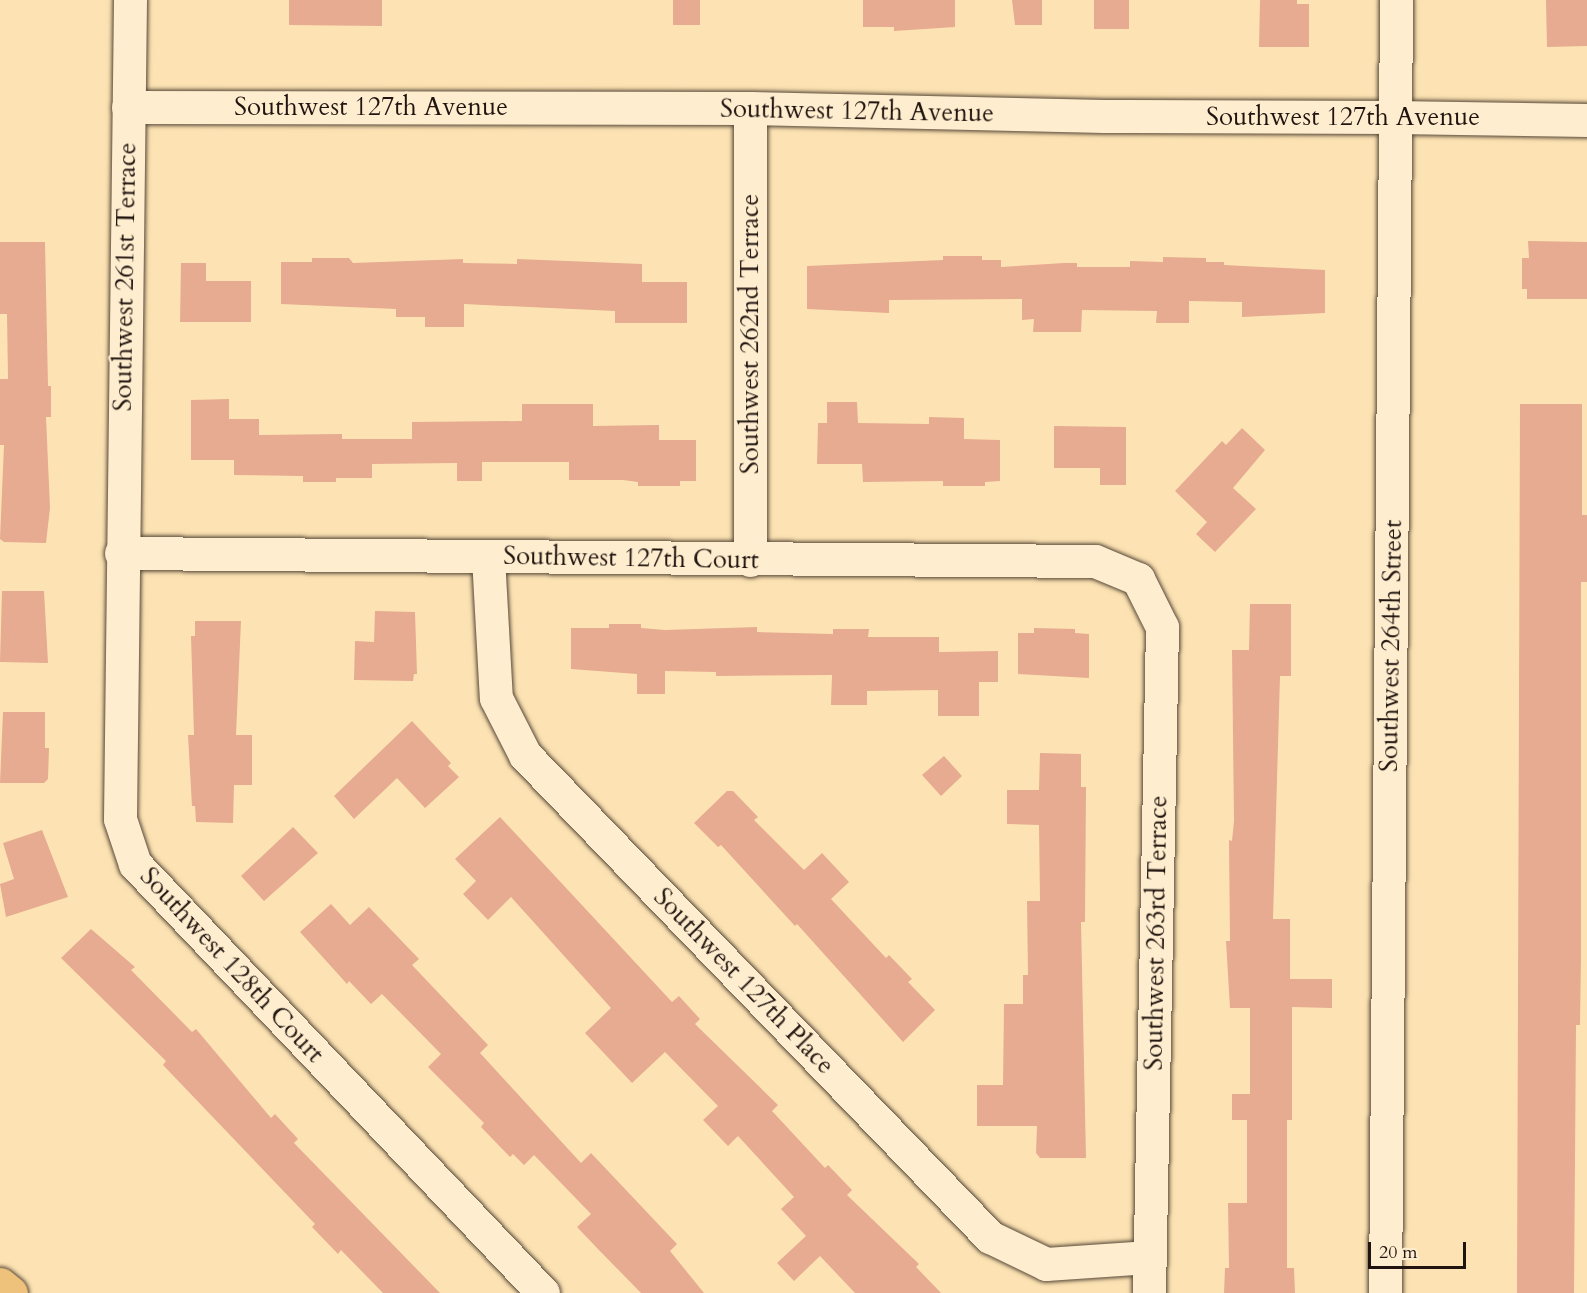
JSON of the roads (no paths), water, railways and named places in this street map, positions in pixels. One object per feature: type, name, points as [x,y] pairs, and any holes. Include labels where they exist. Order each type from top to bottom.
[{"type":"highway","points":[[0,1284],[11,1293]]},
{"type":"street","name":"Southwest 261st Terrace","points":[[121,553],[130,0]]},
{"type":"street","name":"Southwest 264th Street","points":[[1385,1293],[1396,0]]},
{"type":"street","name":"Southwest 127th Avenue","points":[[128,107],[750,108],[1104,116],[1587,120]]},
{"type":"street","name":"Southwest 262nd Terrace","points":[[750,108],[750,560]]},
{"type":"street","name":"Southwest 127th Court","points":[[121,553],[750,560],[1095,561],[1138,579]]},
{"type":"street","name":"Southwest 128th Court","points":[[121,553],[120,819],[135,864],[543,1293]]},
{"type":"street","name":"Southwest 127th Place","points":[[488,557],[496,698],[525,755],[990,1237],[1046,1264],[1149,1257]]},
{"type":"street","name":"Southwest 263rd Terrace","points":[[1138,579],[1162,627],[1149,1293]]}]
